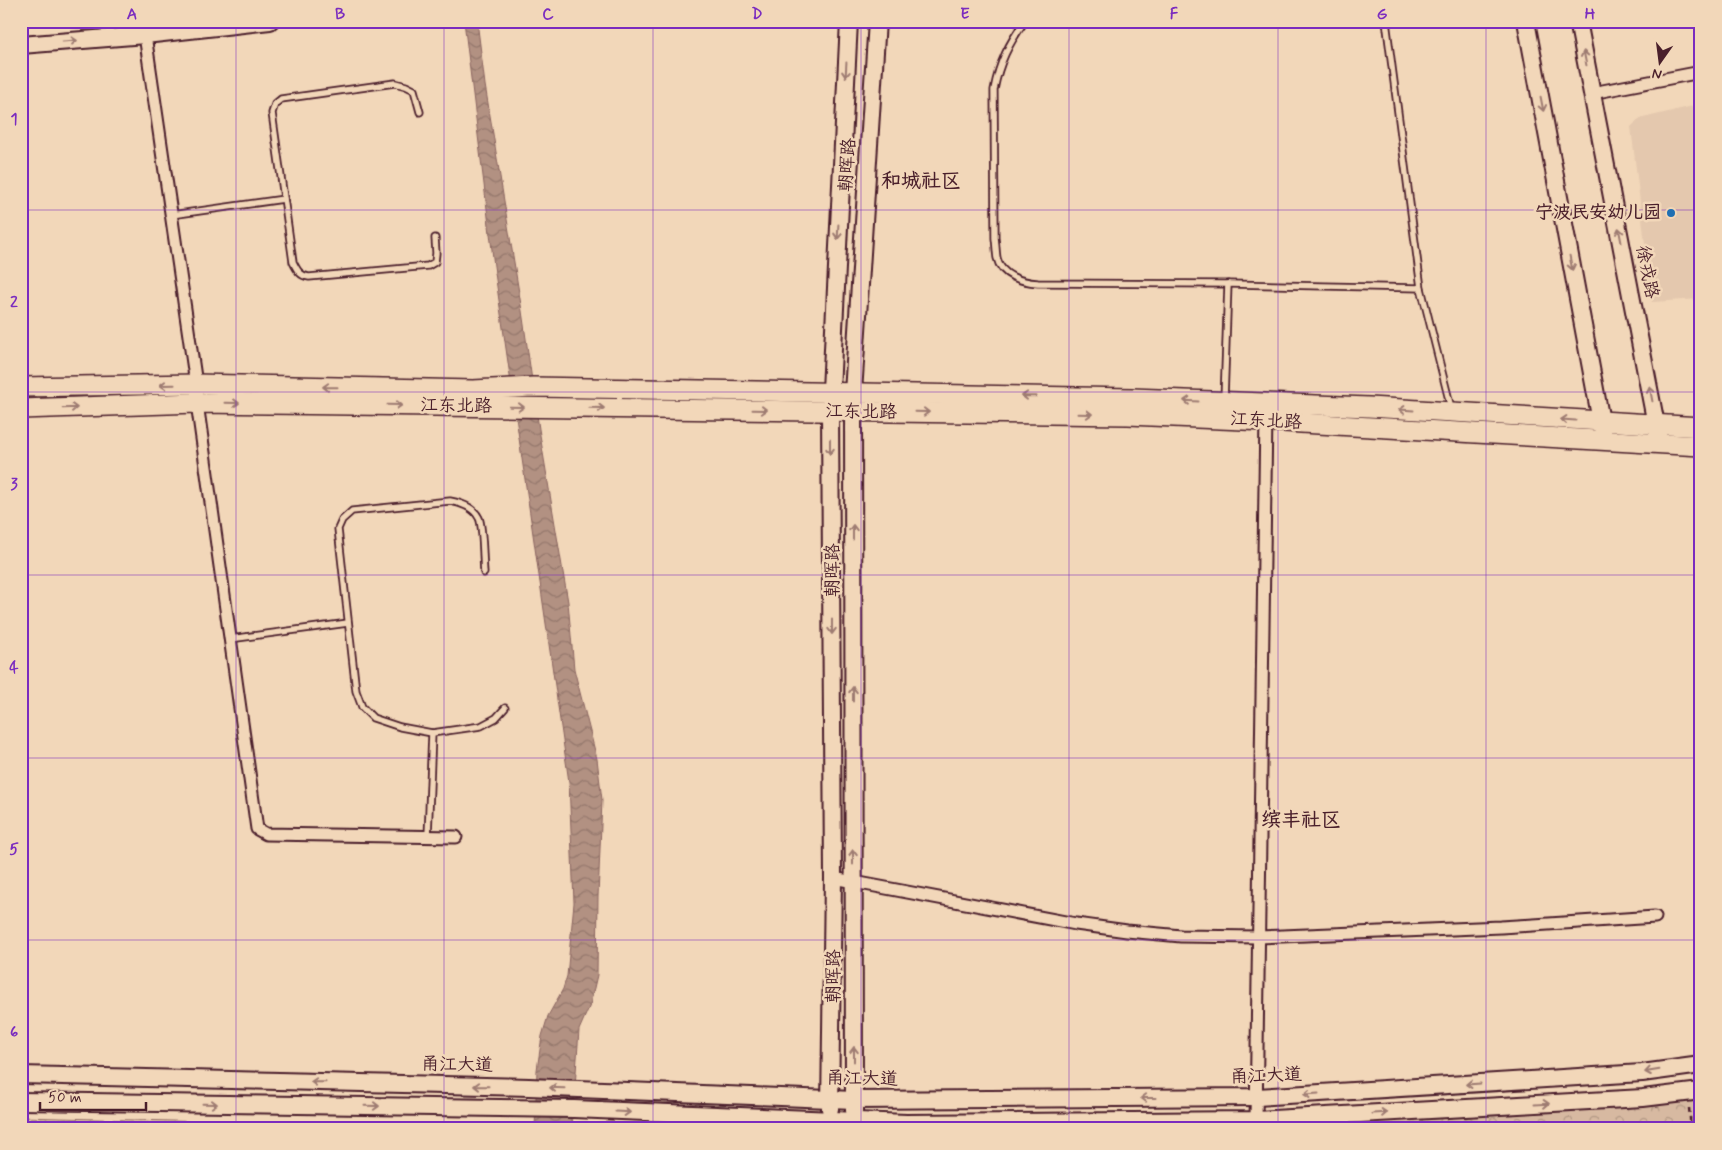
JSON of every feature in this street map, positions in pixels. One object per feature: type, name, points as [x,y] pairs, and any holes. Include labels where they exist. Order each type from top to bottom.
[{"type":"main road","points":[[21,45],[145,35],[270,21]]},
{"type":"main road","name":"朝晖路","points":[[829,1119],[833,878],[830,392],[849,21]]},
{"type":"main road","name":"朝晖路","points":[[853,1120],[853,393],[877,21]]},
{"type":"main road","points":[[1526,21],[1602,431]]},
{"type":"main road","name":"徐戎路","points":[[1578,21],[1658,433]]},
{"type":"main road","name":"江东北路","points":[[21,387],[196,384],[485,398],[548,408],[1128,415],[1266,412],[1452,413],[1602,431]]},
{"type":"main road","name":"江东北路","points":[[21,409],[197,403],[485,398],[533,387],[1123,398],[1224,402],[1266,412],[1602,431],[1658,433],[1701,427]]},
{"type":"main road","name":"江东北路","points":[[1658,433],[1701,446]]},
{"type":"main road","name":"甬江大道","points":[[21,1075],[530,1087],[854,1100],[1257,1097],[1642,1073],[1701,1065]]},
{"type":"main road","points":[[21,1101],[574,1109],[906,1123],[1256,1120],[1633,1098],[1694,1092]]},
{"type":"street","points":[[145,35],[258,829],[266,834],[456,838]]},
{"type":"street","points":[[1592,94],[1701,72]]},
{"type":"street","points":[[1256,1120],[1266,412]]},
{"type":"street","points":[[833,878],[1024,915],[1127,932],[1181,936],[1259,937],[1501,927],[1655,917]]},
{"type":"lane","points":[[1024,21],[1010,42],[998,69],[994,90],[995,238],[997,260],[1008,274],[1024,282],[1038,283],[1421,288]]},
{"type":"lane","points":[[1386,21],[1421,288],[1452,413]]},
{"type":"lane","points":[[420,112],[414,90],[395,83],[280,99],[275,104],[272,113],[293,262],[303,276],[428,266],[435,262],[435,238]]},
{"type":"lane","points":[[171,215],[284,199]]},
{"type":"lane","points":[[1224,402],[1228,284]]},
{"type":"lane","points":[[484,574],[480,519],[471,508],[459,502],[450,501],[352,511],[342,520],[338,528],[356,691],[362,707],[373,718],[400,727],[432,733],[481,726],[496,718],[505,708]]},
{"type":"lane","points":[[230,640],[348,623]]},
{"type":"lane","points":[[428,837],[432,733]]},
{"type":"path","points":[[1691,1129],[1694,1092]]},
{"type":"shaded area","name":"宁波民安幼儿园","points":[[1701,104],[1701,299],[1652,302],[1631,127],[1639,119]]},
{"type":"green space","points":[[1701,1101],[1701,1129],[1192,1129],[1510,1114]]},
{"type":"green space","points":[[21,1117],[474,1129],[21,1129]]},
{"type":"water","points":[[464,21],[477,21],[485,85],[568,602],[574,669],[597,759],[602,800],[597,975],[590,1005],[579,1030],[572,1129],[535,1129],[537,1070],[542,1036],[548,1016],[563,989],[567,976],[574,903],[569,782],[494,266]]},
{"type":"place","name":"宁波民安幼儿园","points":[[1671,213]]},
{"type":"district","name":"和城社区","points":[[921,181]]},
{"type":"district","name":"缤丰社区","points":[[1301,820]]}]
